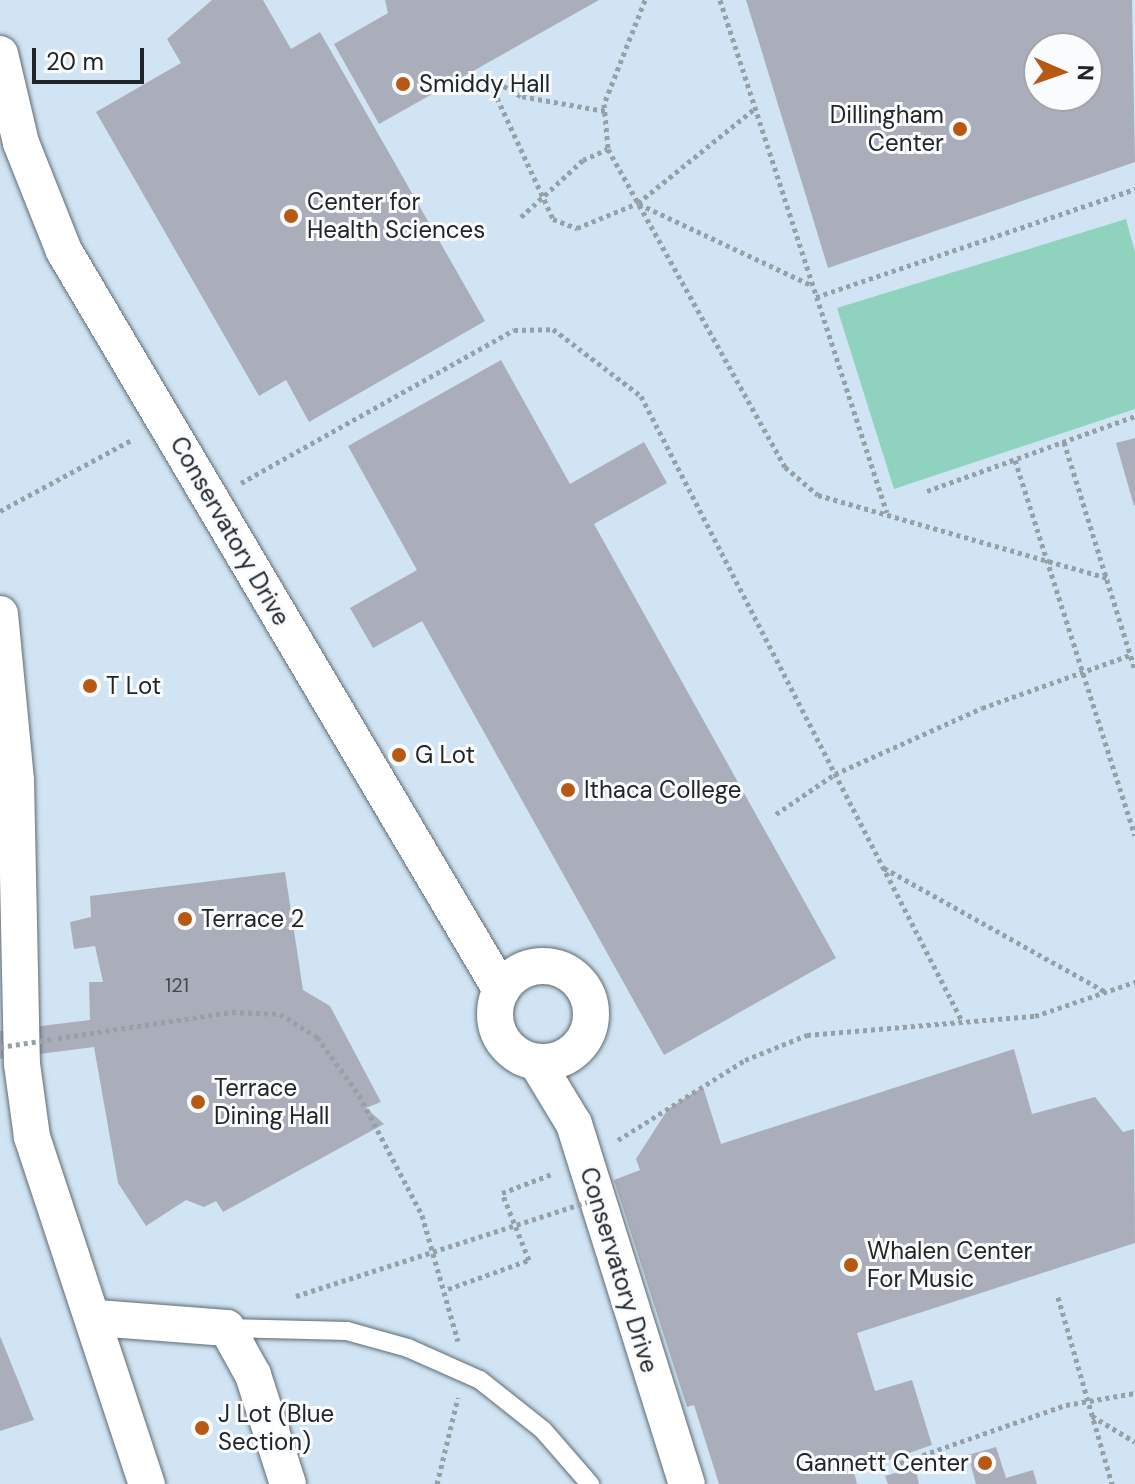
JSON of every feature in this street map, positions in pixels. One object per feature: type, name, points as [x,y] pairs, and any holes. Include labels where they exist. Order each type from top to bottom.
[{"type":"street","name":"Conservatory Drive","points":[[0,54],[40,198],[166,421],[501,990]]},
{"type":"street","points":[[0,614],[12,724],[22,1064],[32,1137],[51,1208],[97,1318],[147,1484]]},
{"type":"street","points":[[549,966],[567,972],[590,1001],[585,1038],[573,1053],[537,1063],[504,1044],[494,1008],[501,990],[530,967],[549,966]]},
{"type":"street","name":"Conservatory Drive","points":[[537,1063],[574,1124],[687,1484]]},
{"type":"street","points":[[97,1318],[227,1328],[253,1375],[288,1484]]},
{"type":"lane","points":[[227,1328],[347,1331],[463,1372],[543,1430],[590,1484]]},
{"type":"path","points":[[645,0],[605,111],[608,149],[785,467],[818,495],[1107,578]]},
{"type":"path","points":[[720,0],[753,110],[888,514]]},
{"type":"path","points":[[605,111],[521,96],[487,76],[553,219],[577,228],[638,203],[753,110]]},
{"type":"path","points":[[521,217],[583,160],[608,149]]},
{"type":"path","points":[[816,297],[1135,189]]},
{"type":"path","points":[[638,203],[812,285]]},
{"type":"path","points":[[212,500],[514,330],[553,329],[641,396],[962,1021]]},
{"type":"path","points":[[927,491],[1135,416]]},
{"type":"path","points":[[0,511],[166,421]]},
{"type":"path","points":[[1064,442],[1135,670]]},
{"type":"path","points":[[1015,460],[1135,835]]},
{"type":"path","points":[[776,814],[835,774],[1130,655]]},
{"type":"path","points":[[883,868],[1107,992]]},
{"type":"path","points":[[448,1289],[529,1260],[502,1193],[585,1161],[745,1060],[807,1035],[1035,1016],[1135,982]]},
{"type":"path","points":[[0,1047],[232,1012],[280,1014],[305,1030],[359,1095],[422,1215],[448,1289],[463,1372],[437,1484]]},
{"type":"path","points":[[296,1296],[597,1199]]},
{"type":"path","points":[[1058,1297],[1112,1484]]},
{"type":"path","points":[[900,1463],[1088,1402],[1135,1393]]},
{"type":"path","points":[[1092,1416],[1135,1442]]},
{"type":"shaded area","name":"Ithaca College","points":[[0,0],[1135,0],[1135,1484],[0,1484]]},
{"type":"shaded area","points":[[1126,219],[1135,252],[1135,409],[894,489],[837,308]]},
{"type":"building","name":"Center for Health Sciences","points":[[212,0],[263,0],[291,49],[320,32],[485,321],[309,422],[286,380],[259,396],[96,112],[181,63],[167,39]]},
{"type":"building","name":"Smiddy Hall","points":[[385,0],[599,0],[379,124],[334,44],[388,13]]},
{"type":"building","name":"Dillingham Center","points":[[746,0],[1132,0],[1135,162],[828,268]]},
{"type":"building","points":[[501,360],[570,484],[644,442],[667,483],[594,524],[836,958],[664,1055],[422,621],[373,648],[350,608],[417,570],[348,446]]},
{"type":"building","points":[[1135,438],[1135,505],[1134,506],[1116,443]]},
{"type":"building","name":"Terrace Dining Hall","points":[[285,872],[303,990],[330,1006],[381,1102],[366,1108],[384,1124],[223,1212],[216,1201],[204,1207],[186,1200],[146,1226],[118,1183],[94,1047],[0,1059],[0,1031],[90,1020],[89,982],[103,982],[95,946],[74,949],[70,922],[91,917],[90,896]]},
{"type":"building","name":"Whalen Center For Music","points":[[1014,1049],[1032,1114],[1095,1097],[1123,1132],[1134,1129],[1135,1243],[857,1333],[875,1391],[912,1380],[932,1445],[854,1472],[857,1484],[719,1484],[694,1405],[687,1407],[614,1180],[640,1170],[636,1159],[668,1109],[703,1087],[721,1144]]},
{"type":"building","points":[[0,1336],[34,1420],[0,1431]]},
{"type":"building","name":"Gannett Center","points":[[996,1447],[1006,1478],[1033,1470],[1037,1484],[976,1484],[968,1455]]},
{"type":"building","name":"Gannett Center","points":[[915,1467],[919,1484],[888,1484],[885,1476]]},
{"type":"place","name":"Smiddy Hall","points":[[403,84]]},
{"type":"place","name":"Dillingham Center","points":[[960,129]]},
{"type":"place","name":"Center for Health Sciences","points":[[291,216]]},
{"type":"place","name":"T Lot","points":[[90,686]]},
{"type":"place","name":"G Lot","points":[[399,755]]},
{"type":"place","name":"Ithaca College","points":[[568,790]]},
{"type":"place","name":"Terrace 2","points":[[185,919]]},
{"type":"place","name":"Terrace Dining Hall","points":[[198,1102]]},
{"type":"place","name":"Whalen Center For Music","points":[[851,1265]]},
{"type":"place","name":"J Lot (Blue Section)","points":[[202,1428]]},
{"type":"place","name":"Gannett Center","points":[[985,1463]]}]
